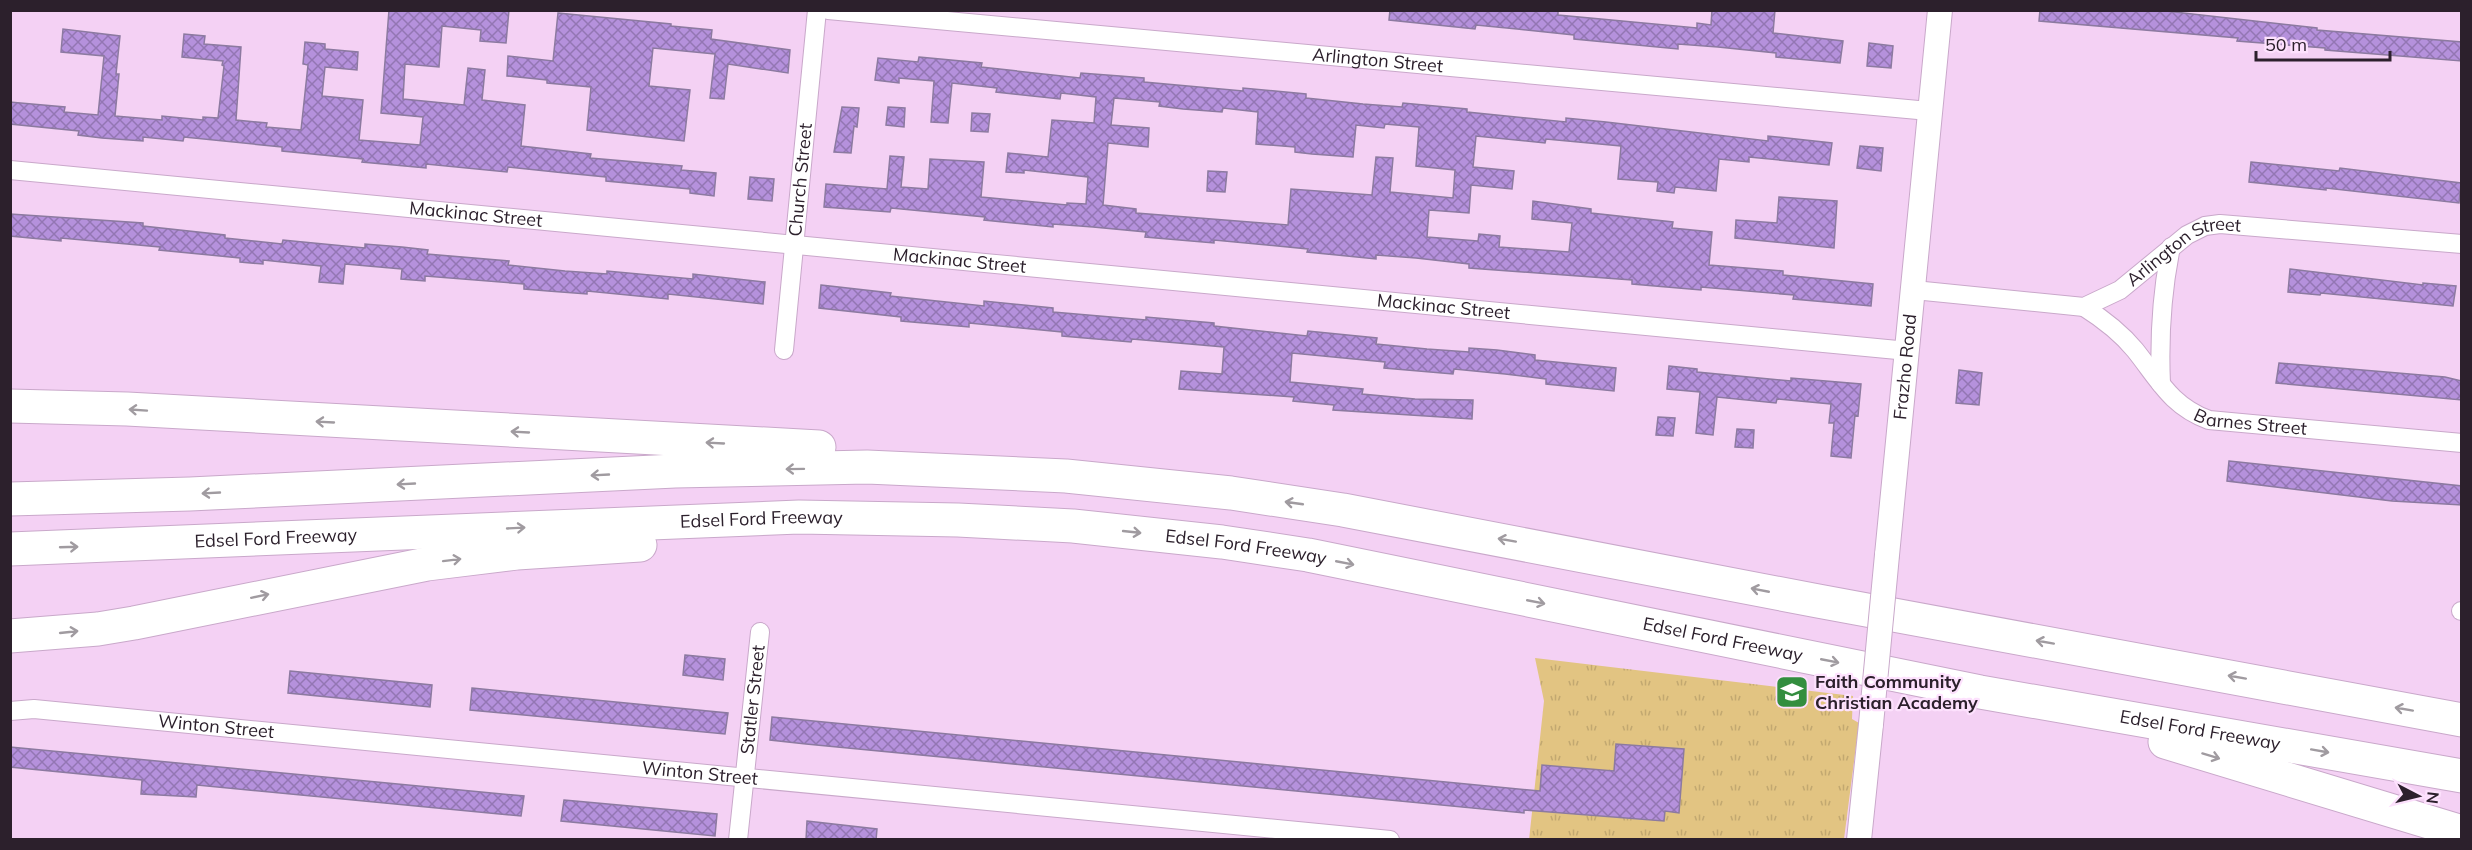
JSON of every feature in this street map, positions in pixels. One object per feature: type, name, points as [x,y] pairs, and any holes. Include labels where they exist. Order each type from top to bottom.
[{"type":"highway","points":[[10,406],[127,409],[759,445],[1059,458],[1147,469],[1231,494]]},
{"type":"highway","points":[[10,499],[190,494],[675,471],[867,467],[1066,476],[1231,494],[1344,510],[1818,601],[2462,720]]},
{"type":"highway","name":"Edsel Ford Freeway","points":[[10,549],[799,517],[958,520],[1073,526],[1222,542],[1308,555],[2034,702],[2462,776]]},
{"type":"highway","points":[[10,636],[65,633],[116,626],[384,570],[469,558],[774,536],[937,535],[1073,526]]},
{"type":"highway","points":[[2034,702],[2462,832]]},
{"type":"street","name":"Church Street","points":[[784,350],[817,10]]},
{"type":"street","name":"Arlington Street","points":[[828,10],[1929,111]]},
{"type":"street","name":"Frazho Road","points":[[1859,840],[1940,10]]},
{"type":"street","name":"Mackinac Street","points":[[10,170],[1908,351]]},
{"type":"street","name":"Arlington Street","points":[[2084,307],[2120,290],[2171,247],[2187,235],[2205,226],[2229,224],[2462,244]]},
{"type":"street","points":[[2160,384],[2159,357],[2166,274],[2171,247]]},
{"type":"street","points":[[1914,290],[2084,307]]},
{"type":"street","name":"Barnes Street","points":[[2084,307],[2106,322],[2133,348],[2160,384],[2183,408],[2209,420],[2462,443]]},
{"type":"street","name":"Statler Street","points":[[738,840],[760,632]]},
{"type":"street","name":"Winton Street","points":[[10,711],[34,709],[1390,840]]},
{"type":"green space","points":[[1535,658],[1853,696],[1852,719],[1859,723],[1844,839],[1529,840],[1544,701]]},
{"type":"building","points":[[389,10],[509,10],[506,43],[480,41],[481,30],[442,26],[439,67],[405,64],[403,99],[464,105],[468,68],[485,70],[482,100],[525,105],[521,146],[591,154],[590,158],[682,166],[681,170],[716,173],[714,196],[690,193],[690,189],[606,181],[606,177],[508,167],[507,172],[426,164],[426,168],[282,151],[282,147],[184,137],[183,141],[143,137],[143,141],[102,138],[78,135],[79,131],[10,124],[10,102],[65,107],[64,112],[98,115],[104,56],[61,52],[63,29],[120,36],[115,116],[162,120],[162,116],[203,120],[203,117],[218,118],[223,61],[182,57],[184,34],[205,36],[204,44],[241,47],[236,120],[267,123],[266,127],[301,130],[308,65],[303,64],[305,42],[325,44],[325,49],[358,52],[357,70],[325,67],[322,96],[363,100],[359,140],[420,145],[423,117],[381,113]]},
{"type":"building","points":[[1390,10],[1558,10],[1558,15],[1697,28],[1697,23],[1711,25],[1712,10],[1775,10],[1773,33],[1843,41],[1840,63],[1776,57],[1776,53],[1718,47],[1678,44],[1678,49],[1574,39],[1574,35],[1517,29],[1476,25],[1475,29],[1389,20]]},
{"type":"building","points":[[2040,10],[2157,10],[2317,28],[2317,30],[2462,42],[2462,61],[2325,50],[2325,48],[2237,41],[2238,38],[2039,21]]},
{"type":"building","points":[[558,13],[712,30],[711,39],[790,50],[788,73],[728,64],[724,99],[710,98],[715,54],[653,48],[649,86],[690,90],[684,141],[587,130],[591,87],[507,76],[508,56],[553,61]]},
{"type":"building","points":[[1869,43],[1893,46],[1891,68],[1867,66]]},
{"type":"building","points":[[919,57],[982,63],[981,67],[1080,78],[1081,73],[1144,78],[1144,82],[1306,94],[1306,98],[1363,104],[1402,107],[1403,103],[1467,109],[1467,112],[1566,122],[1566,118],[1768,141],[1768,136],[1832,143],[1829,165],[1749,157],[1749,162],[1719,159],[1716,191],[1675,187],[1674,193],[1657,191],[1658,182],[1618,179],[1621,146],[1546,139],[1545,143],[1476,136],[1473,167],[1514,171],[1512,189],[1471,185],[1469,213],[1429,210],[1427,237],[1478,241],[1479,234],[1500,236],[1499,247],[1569,252],[1572,223],[1532,219],[1533,201],[1591,209],[1591,213],[1673,222],[1672,228],[1712,232],[1709,265],[1783,271],[1783,275],[1873,284],[1871,306],[1793,299],[1794,295],[1701,287],[1701,290],[1632,284],[1632,280],[1469,268],[1469,264],[1416,258],[1376,255],[1376,259],[1307,252],[1308,249],[1267,245],[1145,237],[1146,232],[1053,224],[1053,227],[984,220],[985,217],[891,208],[890,212],[824,207],[826,184],[887,189],[890,156],[904,157],[901,187],[928,189],[930,159],[984,162],[981,197],[1067,205],[1067,203],[1086,204],[1088,177],[1024,170],[1024,173],[1006,172],[1008,153],[1048,157],[1052,120],[1094,123],[1096,97],[1061,93],[1060,99],[996,92],[997,88],[952,83],[948,123],[931,122],[934,81],[899,78],[899,83],[875,80],[878,58],[918,62]],"holes":[[[1114,98],[1160,102],[1159,106],[1183,109],[1222,112],[1223,108],[1258,112],[1256,144],[1295,147],[1295,152],[1312,154],[1353,157],[1356,125],[1384,128],[1385,124],[1419,127],[1416,166],[1455,170],[1453,198],[1390,192],[1393,158],[1376,157],[1372,195],[1291,189],[1288,225],[1136,213],[1136,209],[1103,205],[1108,143],[1148,147],[1149,128],[1111,125]]]},
{"type":"building","points":[[842,107],[859,108],[851,153],[834,152]]},
{"type":"building","points":[[888,107],[905,108],[904,127],[886,125]]},
{"type":"building","points":[[972,113],[990,114],[988,132],[971,131]]},
{"type":"building","points":[[1860,146],[1883,148],[1881,171],[1857,168]]},
{"type":"building","points":[[2251,162],[2339,171],[2340,168],[2461,183],[2459,203],[2249,182]]},
{"type":"building","points":[[1208,171],[1227,172],[1225,192],[1207,191]]},
{"type":"building","points":[[750,177],[774,179],[772,201],[748,199]]},
{"type":"building","points":[[1779,197],[1837,201],[1834,248],[1735,238],[1736,220],[1777,223]]},
{"type":"building","points":[[10,214],[143,223],[143,226],[282,244],[283,240],[365,248],[365,244],[402,247],[428,250],[427,254],[509,261],[508,265],[565,271],[607,274],[607,271],[693,279],[693,274],[765,282],[763,304],[668,294],[668,299],[587,291],[587,294],[548,291],[524,289],[524,284],[425,276],[425,281],[401,279],[402,269],[345,264],[343,284],[319,282],[321,266],[263,260],[263,264],[240,262],[240,258],[159,250],[160,247],[10,236]]},
{"type":"building","points":[[2290,269],[2423,285],[2423,283],[2456,286],[2453,306],[2288,292]]},
{"type":"building","points":[[821,285],[891,293],[890,296],[984,306],[984,301],[1053,308],[1053,312],[1214,323],[1214,326],[1307,336],[1308,331],[1377,338],[1376,344],[1427,349],[1469,352],[1469,348],[1535,355],[1535,360],[1616,368],[1614,391],[1546,384],[1546,379],[1505,374],[1454,369],[1453,374],[1384,368],[1385,362],[1292,353],[1290,382],[1363,389],[1362,394],[1415,399],[1473,400],[1472,419],[1333,410],[1334,405],[1293,401],[1294,397],[1179,389],[1181,371],[1222,374],[1224,347],[1062,336],[1062,332],[969,323],[969,327],[901,321],[901,317],[819,308]]},
{"type":"building","points":[[2279,363],[2445,377],[2462,381],[2462,400],[2276,383]]},
{"type":"building","points":[[1669,366],[1697,369],[1697,372],[1791,381],[1791,378],[1861,384],[1851,458],[1831,456],[1834,423],[1829,423],[1831,404],[1777,399],[1776,403],[1717,397],[1713,435],[1696,433],[1700,392],[1667,389]]},
{"type":"building","points":[[1959,370],[1982,373],[1979,405],[1956,403]]},
{"type":"building","points":[[1658,417],[1675,418],[1673,436],[1656,435]]},
{"type":"building","points":[[1737,429],[1754,430],[1753,448],[1735,447]]},
{"type":"building","points":[[2229,461],[2462,486],[2462,505],[2392,501],[2227,481]]},
{"type":"building","points":[[685,655],[725,659],[723,680],[683,675]]},
{"type":"building","points":[[290,671],[432,685],[430,707],[288,693]]},
{"type":"building","points":[[472,688],[728,713],[725,734],[470,710]]},
{"type":"building","points":[[772,717],[1540,791],[1542,765],[1614,771],[1616,744],[1684,749],[1679,813],[1665,811],[1664,821],[1524,810],[1524,813],[770,740]]},
{"type":"building","points":[[10,747],[524,796],[521,816],[197,785],[196,797],[141,794],[142,780],[10,767]]},
{"type":"building","points":[[564,800],[717,814],[715,836],[561,821]]},
{"type":"building","points":[[807,821],[877,829],[876,840],[806,840]]},
{"type":"place","name":"Faith Community Christian Academy","points":[[1792,692]]}]
